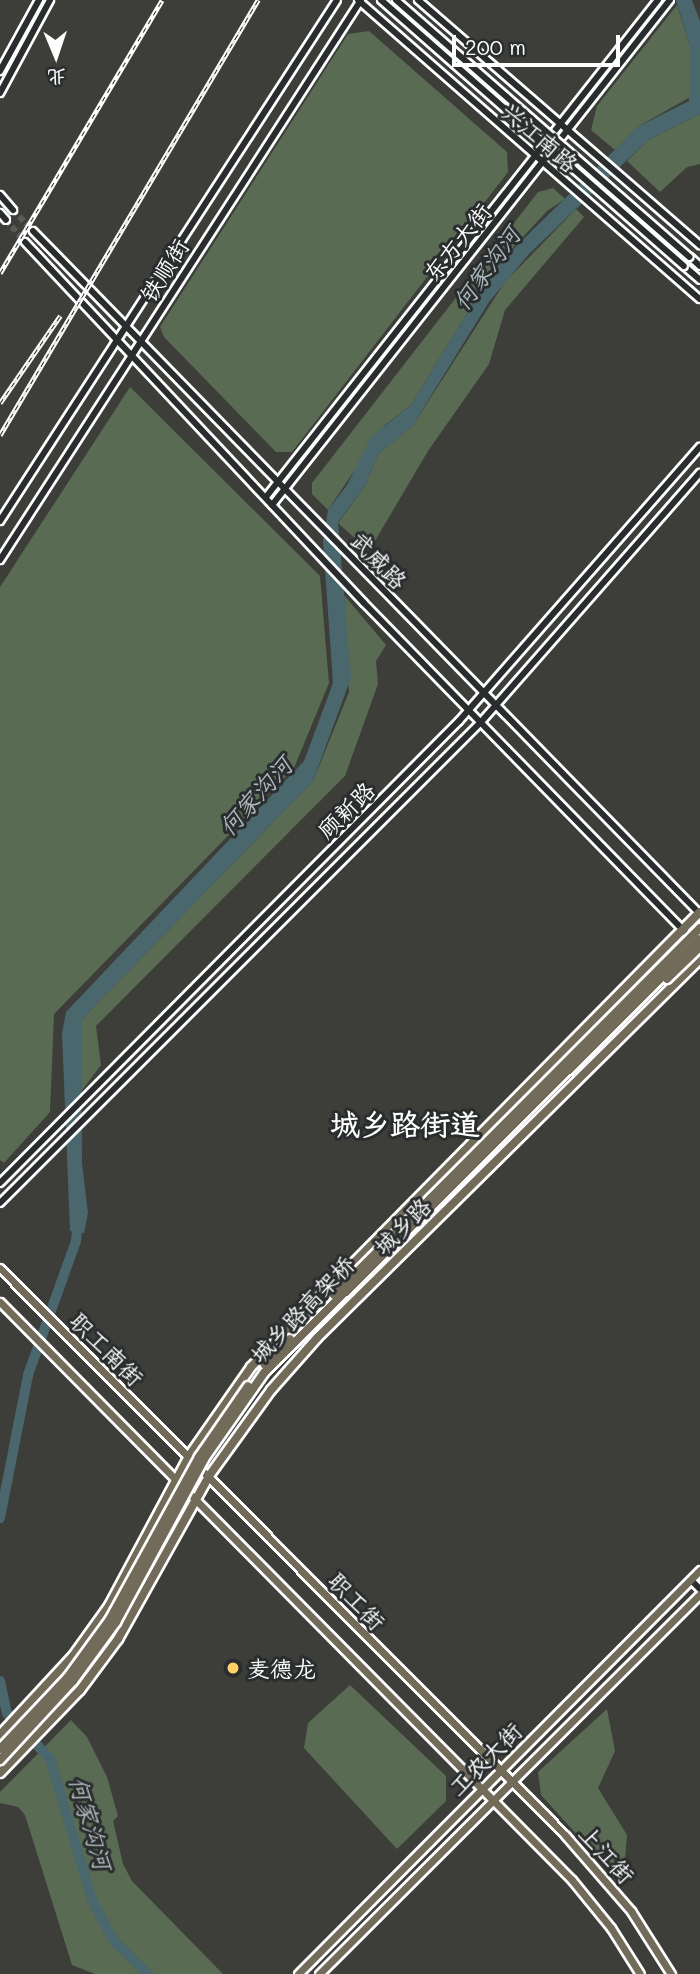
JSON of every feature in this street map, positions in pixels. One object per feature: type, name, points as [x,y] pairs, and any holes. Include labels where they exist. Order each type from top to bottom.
[{"type":"highway","name":"城乡路","points":[[1,1734],[73,1656],[109,1606],[189,1456],[251,1367],[295,1319],[700,913]]},
{"type":"highway","name":"城乡路高架桥","points":[[0,1749],[66,1678],[110,1619],[199,1457],[258,1374],[700,928]]},
{"type":"highway","name":"城乡路高架桥","points":[[0,1760],[73,1681],[117,1622],[204,1459],[264,1373],[700,939]]},
{"type":"highway","points":[[619,1020],[700,948]]},
{"type":"highway","name":"城乡路","points":[[0,1773],[49,1722],[118,1639],[209,1476],[271,1390],[317,1338],[700,959]]},
{"type":"main road","points":[[0,71],[39,0]]},
{"type":"main road","points":[[0,93],[50,0]]},
{"type":"main road","name":"铁顺街","points":[[0,521],[337,0]]},
{"type":"main road","points":[[381,0],[700,280]]},
{"type":"main road","points":[[396,0],[700,266]]},
{"type":"main road","name":"兴江南路","points":[[418,0],[700,245]]},
{"type":"main road","name":"东方大街","points":[[266,497],[657,0]]},
{"type":"main road","name":"东方大街","points":[[272,505],[670,0]]},
{"type":"main road","name":"铁顺街","points":[[0,560],[131,352],[359,1]]},
{"type":"main road","name":"兴江南路","points":[[359,1],[700,299]]},
{"type":"main road","points":[[0,195],[13,210]]},
{"type":"main road","points":[[0,213],[6,220]]},
{"type":"main road","name":"武威路","points":[[33,230],[700,913]]},
{"type":"main road","name":"武威路","points":[[25,242],[365,603],[700,948]]},
{"type":"main road","name":"顾新路","points":[[0,1183],[159,1027],[469,710],[700,447]]},
{"type":"main road","name":"顾新路","points":[[0,1203],[481,722],[700,473]]},
{"type":"main road","name":"职工南街","points":[[0,1268],[189,1456]]},
{"type":"main road","name":"职工南街","points":[[0,1302],[176,1481]]},
{"type":"main road","name":"职工街","points":[[189,1456],[499,1773]]},
{"type":"main road","name":"职工街","points":[[176,1481],[197,1498],[482,1790]]},
{"type":"main road","name":"工农大街","points":[[298,1974],[700,1570]]},
{"type":"main road","points":[[691,1580],[700,1592]]},
{"type":"main road","name":"工农大街","points":[[319,1974],[511,1785],[700,1592]]},
{"type":"main road","name":"上江街","points":[[499,1773],[603,1877],[671,1974]]},
{"type":"main road","name":"上江街","points":[[482,1790],[586,1896],[640,1974]]},
{"type":"green space","points":[[677,5],[689,43],[692,96],[639,126],[615,150],[591,130],[597,106]]},
{"type":"green space","points":[[369,31],[507,152],[508,172],[292,452],[276,452],[164,337],[160,327],[348,34]]},
{"type":"green space","points":[[700,114],[700,164],[687,167],[660,192],[627,161],[648,140]]},
{"type":"green space","points":[[553,188],[565,199],[547,211],[495,267],[411,405],[384,426],[328,510],[312,494],[312,483],[538,192]]},
{"type":"green space","points":[[576,209],[584,217],[505,310],[489,364],[428,451],[369,551],[338,523],[365,486],[378,454],[413,425],[505,282]]},
{"type":"green space","points":[[130,387],[320,576],[329,683],[294,768],[54,1014],[50,1112],[4,1163],[0,1160],[0,587]]},
{"type":"green space","points":[[344,595],[386,645],[376,661],[378,684],[345,776],[96,1026],[101,1065],[80,1093],[81,1020],[313,781],[349,692]]},
{"type":"green space","points":[[350,1685],[446,1776],[446,1801],[397,1849],[304,1748],[308,1723]]},
{"type":"green space","points":[[607,1709],[615,1751],[598,1788],[627,1835],[623,1885],[541,1795],[538,1772]]},
{"type":"green space","points":[[71,1720],[87,1737],[107,1777],[118,1816],[113,1821],[123,1864],[132,1881],[223,1974],[95,1974],[72,1965],[25,1815],[18,1807],[0,1803],[0,1792]]},
{"type":"water","points":[[676,0],[692,0],[700,21],[700,114],[648,140],[529,254],[489,302],[413,425],[378,454],[365,486],[338,522],[351,678],[313,781],[81,1020],[82,1163],[88,1213],[84,1233],[70,1231],[62,1033],[66,1012],[304,761],[333,683],[323,541],[328,510],[347,485],[371,437],[411,405],[495,267],[639,126],[689,101],[689,43]]},
{"type":"waterway","name":"何家沟河","points":[[0,1518],[28,1375],[76,1241],[78,1218]]},
{"type":"waterway","name":"何家沟河","points":[[0,1681],[7,1713],[50,1759],[92,1900],[113,1940],[148,1974]]},
{"type":"tunnel","points":[[13,210],[33,231]]},
{"type":"tunnel","points":[[6,220],[25,242]]},
{"type":"railway","points":[[0,273],[162,0]]},
{"type":"railway","points":[[0,435],[258,0]]},
{"type":"railway","points":[[0,403],[60,316]]},
{"type":"place","name":"麦德龙","points":[[233,1668]]},
{"type":"district","name":"城乡路街道","points":[[405,1123]]}]
